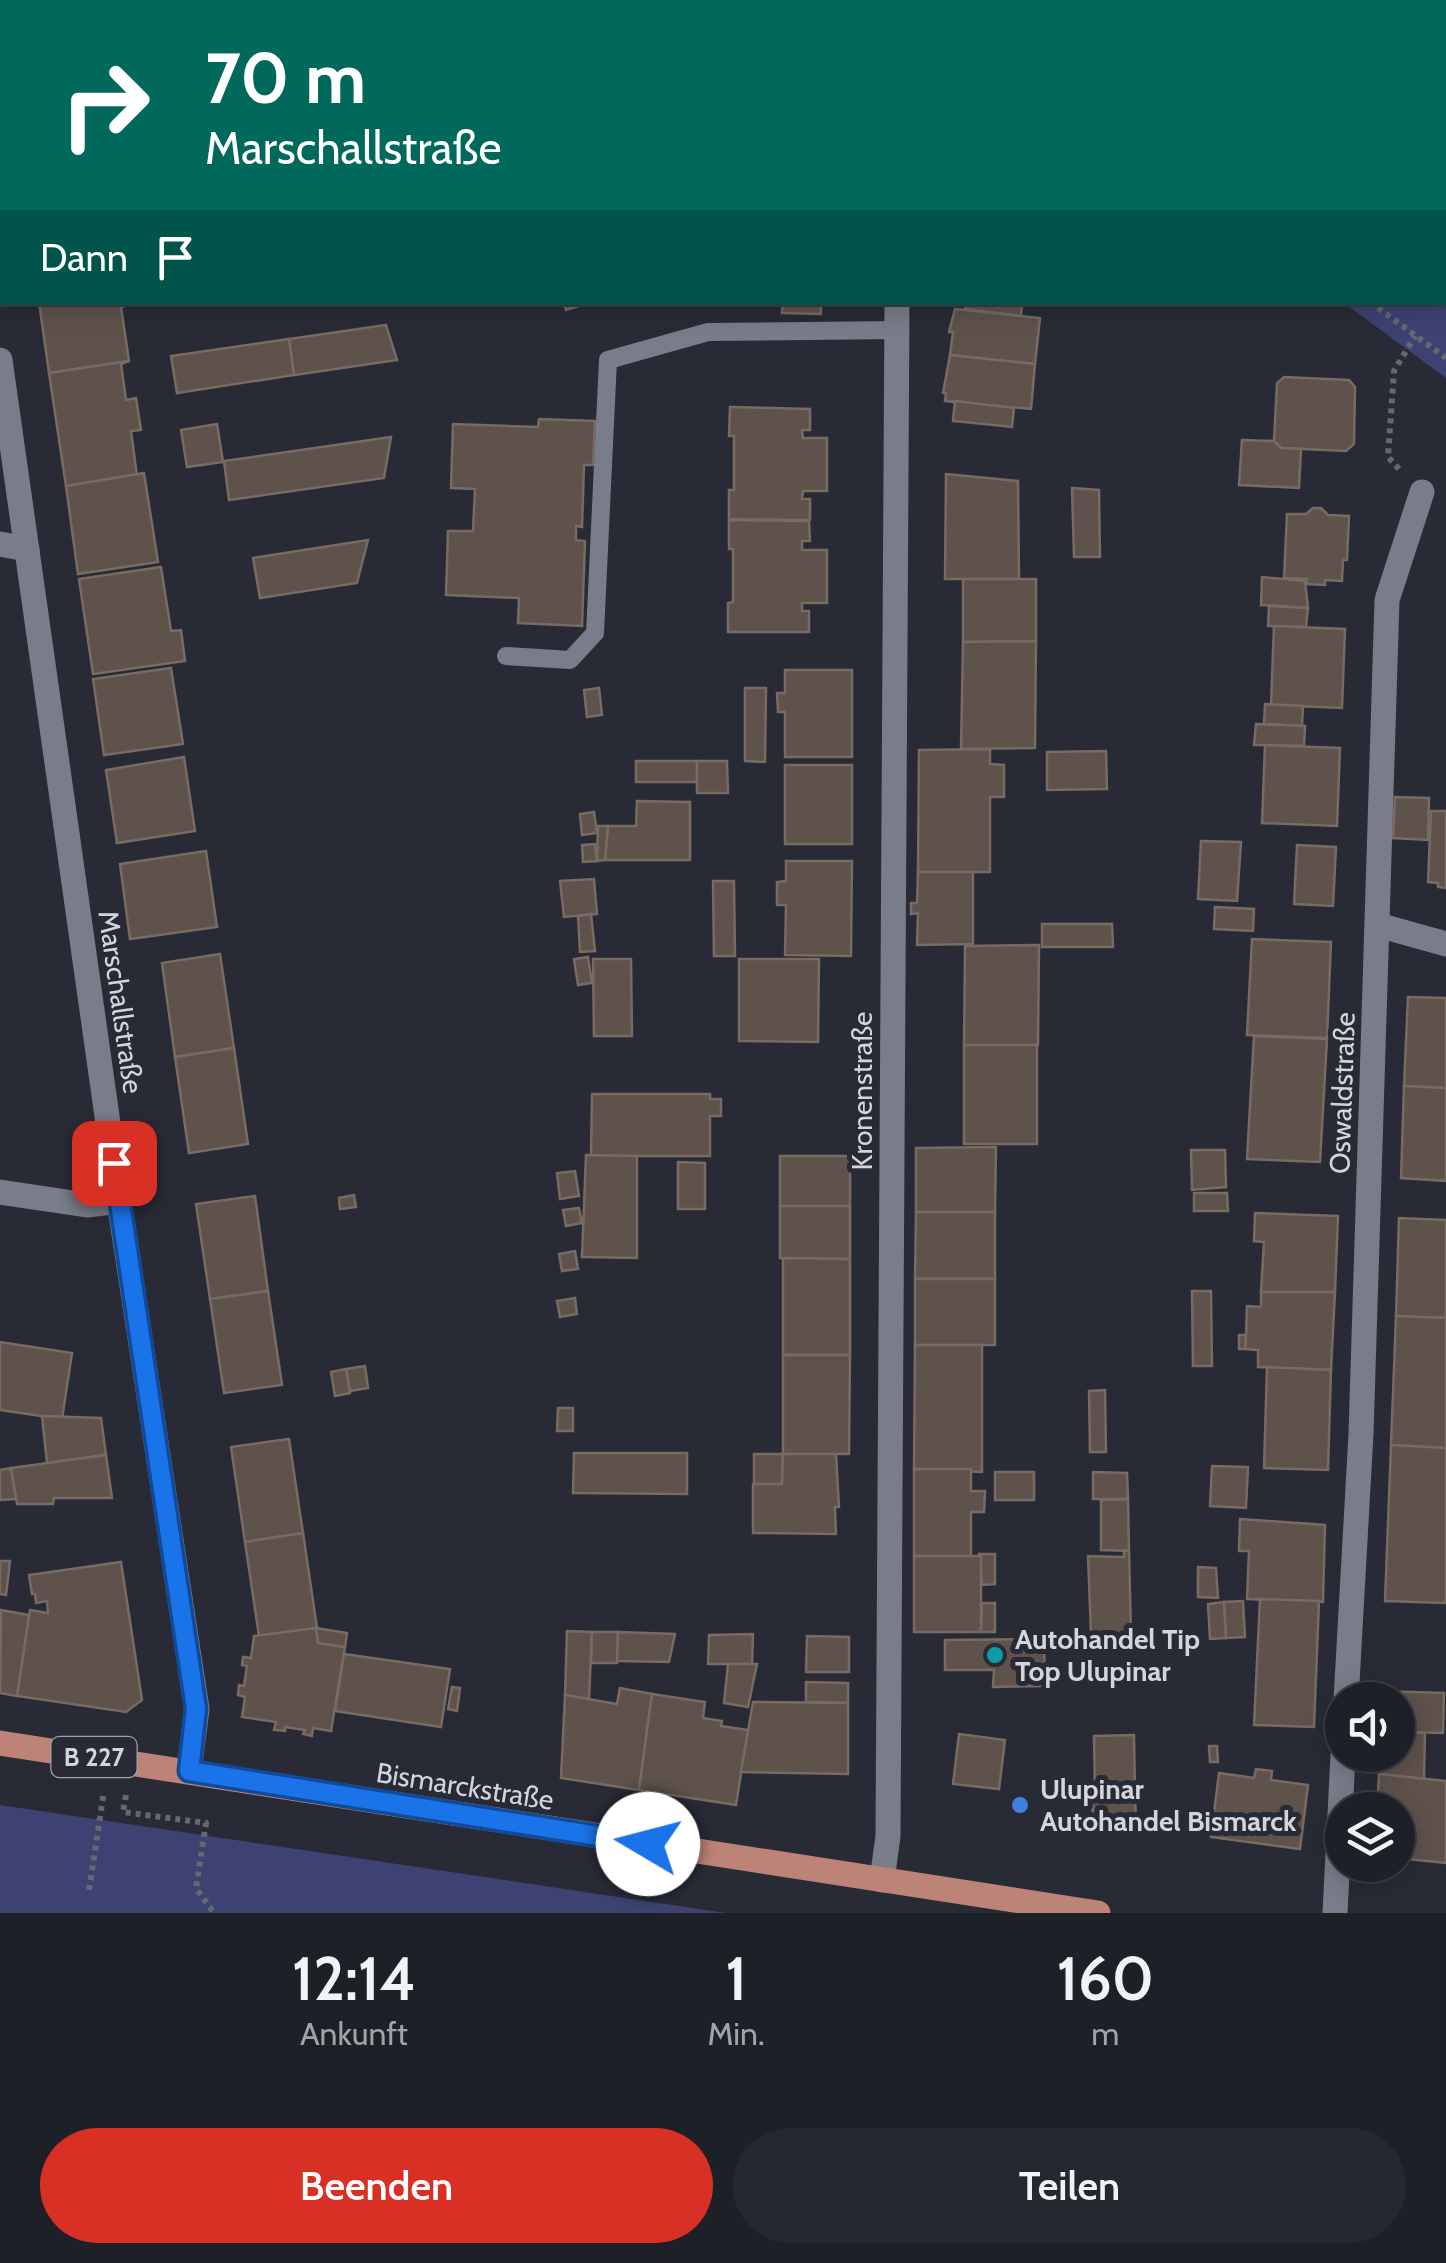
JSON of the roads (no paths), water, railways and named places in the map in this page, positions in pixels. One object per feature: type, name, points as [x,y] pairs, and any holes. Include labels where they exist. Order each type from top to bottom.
[{"type":"main road","name":"Bismarckstraße","points":[[0,1743],[1098,1913]]},
{"type":"street","name":"Kronenstraße","points":[[882,1880],[888,1816],[897,305]]},
{"type":"street","name":"Marschallstraße","points":[[0,360],[119,1201],[196,1709],[189,1771]]},
{"type":"street","name":"Oswaldstraße","points":[[1347,1682],[1361,1434],[1387,600],[1422,492]]},
{"type":"street","points":[[0,544],[27,548]]},
{"type":"street","points":[[1378,925],[1446,944]]},
{"type":"street","points":[[0,1192],[87,1206],[119,1201]]},
{"type":"street","points":[[1335,1913],[1343,1772]]},
{"type":"lane","points":[[506,656],[570,660],[595,633],[608,360],[708,332],[897,330]]},
{"type":"place","name":"Autohandel Tip Top Ulupinar","points":[[995,1655]]},
{"type":"place","name":"Ulupinar Autohandel Bismarck","points":[[1020,1805]]}]
